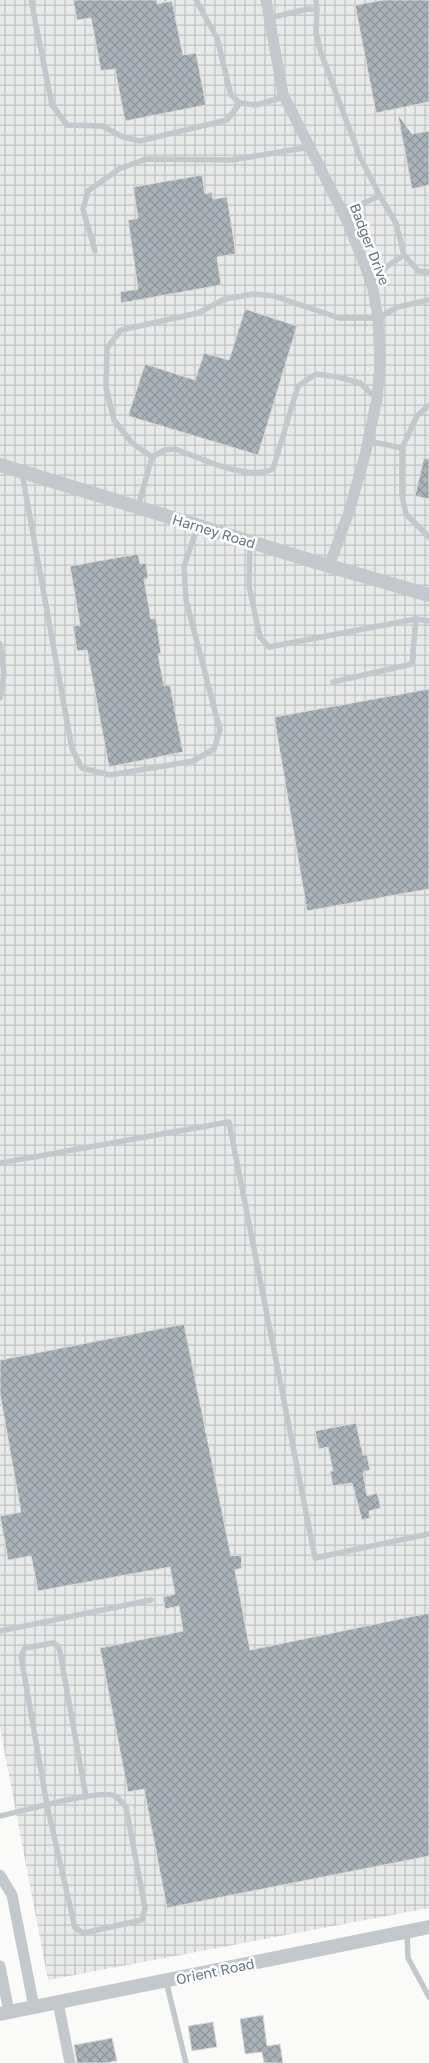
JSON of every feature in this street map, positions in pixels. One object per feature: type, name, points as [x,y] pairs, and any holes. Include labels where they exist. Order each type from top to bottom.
[{"type":"street","name":"Badger Drive","points":[[266,0],[284,97],[342,212],[372,284],[378,318],[380,365],[377,399],[349,512],[329,566]]},
{"type":"street","name":"Harney Road","points":[[0,466],[429,595]]},
{"type":"street","points":[[0,1875],[12,1895],[34,2007]]},
{"type":"street","name":"Orient Road","points":[[4,2013],[429,1927]]},
{"type":"street","points":[[0,1966],[4,2013]]},
{"type":"street","points":[[58,2002],[70,2063]]},
{"type":"lane","points":[[32,0],[52,105],[67,125],[102,126],[123,137],[140,141],[228,120],[240,102]]},
{"type":"lane","points":[[196,0],[217,38],[231,95],[240,102],[256,105],[284,97]]},
{"type":"lane","points":[[316,0],[316,32],[321,53],[346,115],[355,144],[380,196],[396,223],[404,255],[418,271],[429,272]]},
{"type":"lane","points":[[270,18],[308,9],[317,10]]},
{"type":"lane","points":[[95,251],[83,209],[88,191],[119,169],[146,160],[231,160],[310,148]]},
{"type":"lane","points":[[342,212],[380,196]]},
{"type":"lane","points":[[372,284],[386,267],[404,255]]},
{"type":"lane","points":[[152,457],[132,443],[114,420],[106,387],[107,348],[121,330],[198,313],[225,300],[254,294],[274,296],[339,318],[378,318],[398,307],[429,300]]},
{"type":"lane","points":[[137,508],[152,457],[165,450],[176,449],[245,473],[263,473],[273,469],[298,386],[316,374],[360,383],[377,399]]},
{"type":"lane","points":[[429,405],[417,416],[402,448],[402,496],[406,514],[429,537]]},
{"type":"lane","points":[[368,441],[402,448]]},
{"type":"lane","points":[[22,472],[72,750],[82,768],[110,774],[193,760],[214,749],[220,730],[186,600],[184,566],[198,526]]},
{"type":"lane","points":[[250,542],[249,586],[260,637],[268,647],[416,620],[429,621]]},
{"type":"lane","points":[[333,682],[412,664],[416,620]]},
{"type":"lane","points":[[0,644],[4,674],[0,698]]},
{"type":"lane","points":[[0,1163],[229,1122],[315,1558],[429,1534]]},
{"type":"lane","points":[[0,1631],[151,1600]]},
{"type":"lane","points":[[0,1816],[48,1805],[86,1796],[106,1794],[116,1796],[126,1807],[145,1908],[142,1920],[84,1933],[75,1928],[48,1805],[21,1656],[25,1648],[53,1643],[58,1646],[86,1796]]},
{"type":"lane","points":[[407,1932],[408,1958],[429,1997]]},
{"type":"lane","points":[[166,1980],[186,2063]]},
{"type":"shaded area","points":[[0,0],[429,0],[429,1908],[48,1980],[0,1728]]},
{"type":"building","points":[[73,0],[157,0],[157,4],[172,1],[183,55],[196,53],[206,105],[125,121],[115,69],[101,71],[91,18],[77,20]]},
{"type":"building","points":[[384,0],[429,0],[429,102],[376,113],[355,5]]},
{"type":"building","points":[[398,115],[412,134],[429,131],[429,185],[412,189]]},
{"type":"building","points":[[202,175],[205,194],[212,192],[213,199],[227,197],[236,254],[217,257],[221,285],[121,303],[120,292],[138,289],[128,220],[138,218],[133,187]]},
{"type":"building","points":[[245,309],[297,326],[258,455],[128,416],[145,364],[195,380],[204,353],[229,360]]},
{"type":"building","points":[[424,458],[429,459],[429,499],[415,496]]},
{"type":"building","points":[[138,554],[140,564],[146,563],[148,578],[144,579],[151,619],[156,618],[161,653],[158,654],[164,686],[170,685],[183,752],[109,767],[87,650],[77,651],[73,626],[80,625],[70,566]]},
{"type":"building","points":[[429,689],[429,889],[307,911],[274,717]]},
{"type":"building","points":[[184,1324],[231,1556],[241,1555],[242,1568],[235,1570],[250,1650],[429,1613],[429,1856],[167,1908],[144,1789],[128,1792],[100,1648],[183,1631],[179,1606],[165,1609],[163,1597],[175,1594],[170,1567],[38,1591],[31,1556],[8,1560],[0,1516],[21,1512],[0,1394],[0,1360]]},
{"type":"building","points":[[356,1423],[363,1455],[367,1455],[370,1470],[363,1472],[367,1496],[377,1493],[381,1508],[369,1511],[370,1518],[362,1520],[352,1483],[333,1486],[330,1471],[333,1471],[328,1447],[319,1449],[315,1431]]},
{"type":"building","points":[[263,2015],[267,2046],[280,2044],[283,2063],[264,2063],[262,2052],[245,2054],[240,2019]]},
{"type":"building","points":[[213,2022],[217,2047],[192,2051],[188,2026]]},
{"type":"building","points":[[112,2038],[117,2061],[77,2063],[74,2045]]}]
